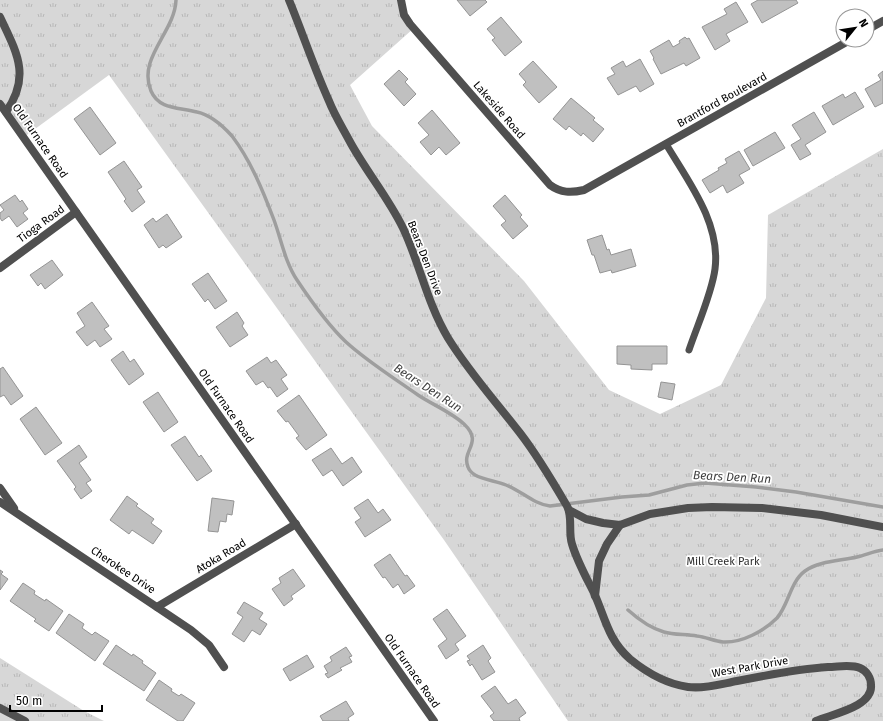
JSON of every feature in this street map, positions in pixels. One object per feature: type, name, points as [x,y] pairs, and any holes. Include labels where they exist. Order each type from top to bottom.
[{"type":"street","name":"Bears Den Drive","points":[[289,0],[329,102],[350,143],[401,225],[410,244],[439,322],[469,368],[520,433],[569,509]]},
{"type":"street","name":"Lakeside Road","points":[[401,0],[404,15],[410,24],[550,185],[557,190],[574,193],[584,190],[604,179]]},
{"type":"street","points":[[0,17],[12,42],[19,64],[20,78],[14,101],[6,112]]},
{"type":"street","name":"Brantford Boulevard","points":[[604,179],[836,48]]},
{"type":"street","name":"Old Furnace Road","points":[[0,104],[434,721]]},
{"type":"street","name":"Tioga Road","points":[[0,268],[76,212]]},
{"type":"street","points":[[0,488],[17,512]]},
{"type":"street","name":"Cherokee Drive","points":[[0,502],[201,637],[224,667]]},
{"type":"street","points":[[569,509],[586,519],[620,525],[650,514],[688,508],[712,507],[762,508],[821,515],[883,527]]},
{"type":"street","name":"West Park Drive","points":[[569,509],[569,530],[571,541],[580,564],[609,632],[627,656],[640,666],[672,683],[688,687],[708,686],[800,669],[848,666],[859,667],[866,672],[870,678],[872,688],[869,697],[857,706],[816,721]]},
{"type":"street","name":"Atoka Road","points":[[157,607],[296,524]]},
{"type":"street","name":"West Park Drive","points":[[595,597],[599,561],[605,548],[620,525]]},
{"type":"street","points":[[0,708],[25,721]]},
{"type":"lane","points":[[666,144],[699,199],[706,214],[714,243],[714,275],[689,350]]},
{"type":"green space","name":"Mill Creek Park","points":[[0,0],[401,0],[414,28],[350,85],[372,126],[524,281],[609,390],[660,414],[721,385],[766,298],[768,215],[883,149],[883,721],[568,721],[444,540],[109,75],[24,137],[0,103]]},
{"type":"green space","points":[[0,658],[84,711],[104,721],[0,721]]},
{"type":"building","points":[[457,0],[485,0],[487,2],[470,16]]},
{"type":"building","points":[[758,0],[796,0],[798,3],[762,23],[751,4]]},
{"type":"building","points":[[736,2],[748,22],[726,34],[730,41],[715,50],[702,27],[727,14],[724,9]]},
{"type":"building","points":[[501,17],[522,42],[505,56],[492,40],[495,38],[487,29]]},
{"type":"building","points":[[685,37],[687,39],[689,38],[700,58],[686,66],[684,63],[661,74],[650,51],[669,40],[673,47],[680,43],[679,41]]},
{"type":"building","points":[[640,59],[654,84],[640,92],[636,86],[618,95],[607,78],[615,74],[611,68],[623,61],[626,67]]},
{"type":"building","points":[[533,61],[557,87],[539,103],[523,85],[526,82],[519,74]]},
{"type":"building","points":[[399,70],[408,79],[405,82],[416,94],[404,106],[384,84]]},
{"type":"building","points":[[883,71],[883,103],[875,107],[865,89],[881,80],[878,75]]},
{"type":"building","points":[[855,92],[864,107],[833,125],[822,106],[843,94],[845,98]]},
{"type":"building","points":[[571,98],[595,118],[593,120],[604,129],[593,142],[583,133],[581,136],[569,126],[566,130],[553,119]]},
{"type":"building","points":[[90,107],[116,143],[100,155],[74,119]]},
{"type":"building","points":[[432,110],[460,143],[446,155],[439,147],[431,155],[420,142],[429,135],[418,123]]},
{"type":"building","points":[[814,112],[826,132],[805,145],[811,154],[800,160],[791,145],[801,139],[792,125]]},
{"type":"building","points":[[775,132],[785,148],[753,166],[744,150]]},
{"type":"building","points":[[739,151],[750,169],[739,175],[744,183],[727,193],[723,185],[710,193],[702,180],[719,170],[718,168],[727,163],[725,159]]},
{"type":"building","points":[[124,161],[142,187],[137,190],[145,202],[132,212],[124,201],[126,199],[108,172]]},
{"type":"building","points":[[15,195],[20,202],[22,200],[28,209],[23,213],[28,219],[17,227],[9,216],[2,221],[0,218],[0,213],[4,210],[0,205]]},
{"type":"building","points":[[505,195],[522,215],[520,217],[528,226],[513,239],[501,225],[506,221],[493,206]]},
{"type":"building","points":[[167,214],[182,237],[166,248],[163,245],[159,248],[144,225],[153,218],[156,222]]},
{"type":"building","points":[[602,235],[607,250],[609,249],[611,255],[631,249],[636,266],[612,273],[611,270],[600,273],[587,240]]},
{"type":"building","points":[[52,260],[63,275],[45,289],[41,283],[38,286],[30,275]]},
{"type":"building","points":[[208,273],[227,301],[215,309],[208,299],[205,302],[192,284]]},
{"type":"building","points":[[92,302],[109,326],[104,329],[112,339],[100,347],[95,340],[87,346],[76,332],[85,326],[77,313]]},
{"type":"building","points":[[237,312],[244,323],[242,326],[248,335],[230,347],[216,327]]},
{"type":"building","points":[[617,346],[667,346],[667,364],[652,364],[652,370],[631,369],[631,365],[617,364]]},
{"type":"building","points":[[123,351],[130,362],[134,359],[144,374],[129,385],[111,360]]},
{"type":"building","points":[[267,357],[271,363],[276,360],[287,375],[281,379],[288,389],[277,397],[270,387],[268,388],[263,381],[256,385],[246,371]]},
{"type":"building","points":[[3,367],[23,396],[11,405],[4,395],[0,397],[0,369]]},
{"type":"building","points":[[661,382],[675,384],[672,400],[658,397]]},
{"type":"building","points":[[158,392],[178,422],[164,432],[143,402]]},
{"type":"building","points":[[299,395],[327,435],[306,450],[296,438],[299,436],[288,421],[286,422],[277,411]]},
{"type":"building","points":[[36,407],[62,443],[45,455],[20,419]]},
{"type":"building","points":[[185,436],[199,457],[201,455],[212,471],[197,481],[171,445]]},
{"type":"building","points":[[79,445],[87,457],[79,463],[91,480],[86,483],[92,491],[81,499],[74,489],[76,487],[57,461]]},
{"type":"building","points":[[331,448],[342,464],[352,457],[362,472],[343,486],[332,470],[323,476],[312,460]]},
{"type":"building","points":[[127,496],[138,504],[136,506],[154,519],[151,523],[162,531],[153,544],[132,530],[129,534],[110,520]]},
{"type":"building","points":[[212,498],[234,501],[232,515],[227,514],[226,522],[220,521],[218,532],[208,531]]},
{"type":"building","points":[[368,499],[378,513],[383,509],[391,520],[365,537],[355,522],[361,518],[354,508]]},
{"type":"building","points":[[390,554],[405,576],[407,575],[415,586],[404,594],[398,584],[393,588],[385,577],[383,578],[374,565]]},
{"type":"building","points":[[293,569],[305,586],[291,596],[293,599],[284,606],[272,589],[281,583],[279,578]]},
{"type":"building","points":[[0,570],[3,572],[1,574],[8,579],[0,590]]},
{"type":"building","points":[[23,583],[35,591],[34,594],[45,601],[46,599],[63,611],[49,631],[34,621],[36,619],[10,601]]},
{"type":"building","points":[[244,602],[263,613],[259,619],[267,624],[260,635],[252,630],[244,642],[232,634],[243,617],[237,613]]},
{"type":"building","points":[[447,609],[466,636],[455,644],[459,650],[446,659],[438,646],[447,639],[433,619]]},
{"type":"building","points":[[69,614],[84,624],[82,628],[92,635],[95,632],[109,641],[95,661],[56,633]]},
{"type":"building","points":[[116,645],[132,656],[133,654],[143,661],[142,663],[156,673],[144,691],[103,664]]},
{"type":"building","points":[[483,645],[491,658],[488,661],[495,672],[482,680],[472,664],[470,666],[467,661],[470,660],[467,656]]},
{"type":"building","points":[[346,647],[352,656],[349,657],[352,662],[340,668],[342,670],[328,678],[325,674],[328,673],[324,666],[332,661],[330,657]]},
{"type":"building","points":[[307,655],[314,667],[290,681],[283,669]]},
{"type":"building","points":[[159,680],[172,689],[171,691],[179,696],[181,694],[195,703],[183,721],[178,721],[146,700]]},
{"type":"building","points":[[495,686],[508,704],[516,699],[526,713],[519,718],[520,721],[494,721],[490,716],[494,713],[481,696]]},
{"type":"building","points":[[346,701],[354,714],[348,718],[349,721],[323,721],[320,716]]},
{"type":"waterway","name":"Bears Den Run","points":[[176,0],[170,23],[152,56],[148,79],[151,91],[159,102],[165,105],[202,113],[212,118],[232,136],[251,166],[261,187],[274,220],[286,258],[293,273],[314,304],[339,335],[363,356],[418,395],[448,412],[464,424],[472,436],[467,461],[468,468],[474,474],[479,477],[506,485],[538,503],[550,506],[649,495],[687,485],[705,483],[796,492],[883,507]]},
{"type":"waterway","points":[[628,610],[644,623],[664,632],[693,635],[716,641],[730,642],[759,632],[772,623],[781,612],[796,581],[805,571],[823,563],[857,557],[883,550]]}]
